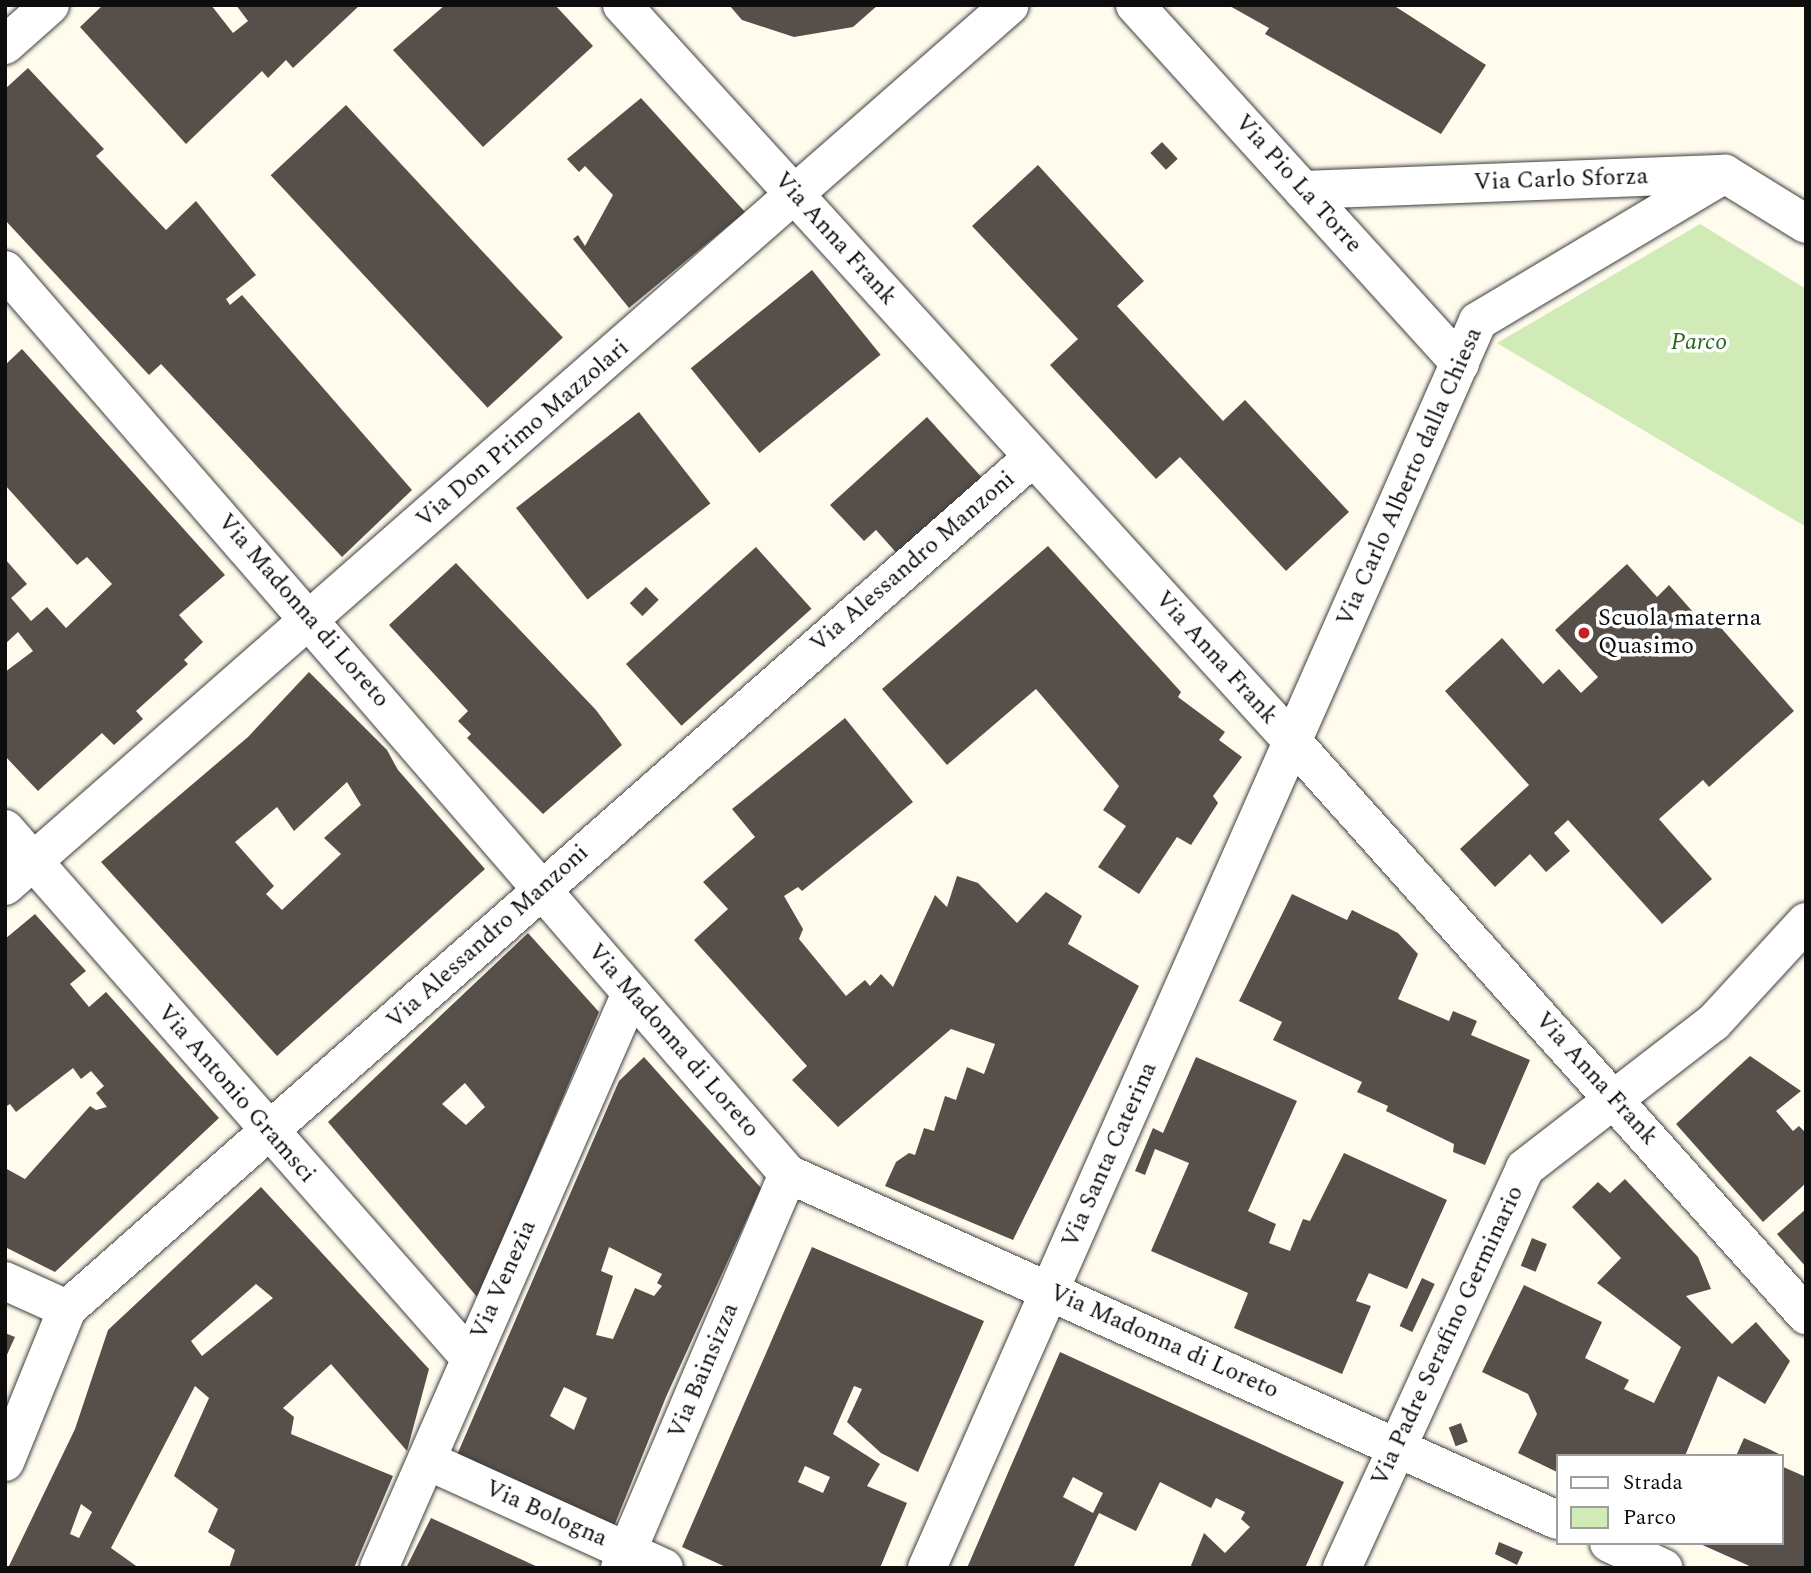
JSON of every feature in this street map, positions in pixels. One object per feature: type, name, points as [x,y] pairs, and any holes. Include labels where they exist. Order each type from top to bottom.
[{"type":"street","points":[[5,45],[50,5]]},
{"type":"street","name":"Via Anna Frank","points":[[622,5],[1292,741],[1806,1315]]},
{"type":"street","name":"Via Don Primo Mazzolari","points":[[5,886],[796,196],[1010,5]]},
{"type":"street","name":"Via Pio La Torre","points":[[1135,5],[1460,363]]},
{"type":"street","points":[[1725,174],[1806,224]]},
{"type":"street","name":"Via Carlo Sforza","points":[[1303,190],[1725,174]]},
{"type":"street","name":"Via Carlo Alberto dalla Chiesa","points":[[1292,741],[1478,321],[1725,174]]},
{"type":"street","name":"Via Madonna di Loreto","points":[[5,270],[311,618],[788,1174],[1556,1520]]},
{"type":"street","name":"Via Alessandro Manzoni","points":[[5,1462],[67,1309],[270,1134],[541,888],[1033,457]]},
{"type":"street","name":"Via Santa Caterina","points":[[927,1568],[1292,741]]},
{"type":"street","name":"Via Antonio Gramsci","points":[[5,829],[270,1134],[470,1358]]},
{"type":"street","name":"Via Padre Serafino Germinario","points":[[1342,1568],[1525,1168],[1616,1101],[1714,1022],[1806,922]]},
{"type":"street","name":"Via Venezia","points":[[379,1568],[631,993]]},
{"type":"street","name":"Via Bainsizza","points":[[624,1559],[788,1174]]},
{"type":"street","points":[[5,1281],[67,1309]]},
{"type":"street","name":"Via Bologna","points":[[428,1461],[624,1559],[664,1568]]},
{"type":"street","points":[[1613,1545],[1663,1568]]},
{"type":"green space","name":"Parco","points":[[1700,224],[1806,289],[1806,527],[1497,343]]},
{"type":"building","points":[[103,5],[211,5],[233,33],[248,21],[236,5],[360,5],[293,68],[286,60],[268,78],[262,71],[186,144],[80,27]]},
{"type":"building","points":[[445,5],[555,5],[593,46],[483,147],[393,50]]},
{"type":"building","points":[[729,5],[878,5],[853,27],[794,37],[742,20]]},
{"type":"building","points":[[1228,5],[1393,5],[1486,65],[1441,134],[1265,34],[1269,28]]},
{"type":"building","points":[[28,68],[104,149],[96,156],[166,230],[196,201],[256,275],[226,299],[230,305],[242,295],[412,490],[342,557],[161,364],[149,375],[5,220],[5,89]]},
{"type":"building","points":[[641,98],[745,212],[629,308],[573,239],[578,235],[585,246],[613,195],[585,166],[579,172],[567,159]]},
{"type":"building","points":[[346,105],[563,338],[488,408],[271,175]]},
{"type":"building","points":[[1162,142],[1178,159],[1166,170],[1150,153]]},
{"type":"building","points":[[1038,165],[1144,281],[1117,306],[1223,421],[1245,400],[1349,512],[1286,571],[1180,457],[1156,479],[1050,365],[1078,339],[972,226]]},
{"type":"building","points":[[812,270],[881,355],[759,453],[691,368]]},
{"type":"building","points":[[22,349],[225,575],[179,615],[203,642],[184,660],[188,664],[136,711],[143,719],[114,745],[102,733],[38,791],[5,756],[5,672],[33,651],[18,632],[5,644],[5,559],[27,584],[11,598],[31,621],[47,607],[66,628],[112,584],[87,557],[77,565],[5,485],[5,365]]},
{"type":"building","points":[[639,412],[710,503],[587,599],[516,508]]},
{"type":"building","points":[[927,417],[986,482],[901,558],[876,530],[864,541],[830,505]]},
{"type":"building","points":[[1048,546],[1181,692],[1178,697],[1225,732],[1219,740],[1242,757],[1213,796],[1218,803],[1191,845],[1177,837],[1139,894],[1098,867],[1126,826],[1103,810],[1119,786],[1036,689],[947,765],[882,689]]},
{"type":"building","points":[[756,547],[812,609],[681,726],[626,664]]},
{"type":"building","points":[[456,563],[596,710],[622,745],[543,814],[467,738],[471,734],[458,721],[468,711],[389,625]]},
{"type":"building","points":[[1627,564],[1657,597],[1669,585],[1702,622],[1708,613],[1794,711],[1709,787],[1703,780],[1659,819],[1712,879],[1662,924],[1568,820],[1554,833],[1570,851],[1546,872],[1530,854],[1495,887],[1460,849],[1529,785],[1445,691],[1502,638],[1543,684],[1559,669],[1581,693],[1598,677],[1555,630]]},
{"type":"building","points":[[646,587],[659,600],[642,616],[630,603]]},
{"type":"building","points":[[309,672],[387,750],[398,770],[485,869],[277,1056],[101,862],[248,737]],"holes":[[[347,782],[361,805],[324,838],[341,854],[282,910],[266,894],[274,886],[235,842],[277,807],[294,831]]]},
{"type":"building","points":[[845,718],[913,802],[802,891],[798,887],[784,896],[803,929],[799,939],[846,996],[865,980],[870,986],[881,974],[893,987],[935,895],[947,907],[957,876],[978,883],[1017,923],[1046,892],[1082,916],[1068,944],[1139,986],[1013,1240],[885,1186],[896,1162],[909,1153],[915,1155],[924,1128],[934,1131],[945,1096],[956,1100],[967,1067],[984,1074],[995,1044],[951,1029],[838,1127],[792,1080],[807,1066],[694,940],[728,909],[703,882],[755,837],[732,809]]},
{"type":"building","points":[[1292,894],[1347,920],[1352,910],[1398,933],[1418,954],[1398,999],[1449,1021],[1453,1011],[1477,1021],[1471,1035],[1530,1060],[1485,1165],[1453,1152],[1454,1144],[1386,1111],[1388,1106],[1357,1092],[1362,1082],[1273,1040],[1282,1022],[1239,1001]]},
{"type":"building","points":[[35,914],[86,971],[70,984],[89,1007],[106,992],[219,1118],[55,1272],[5,1247],[5,1168],[25,1179],[90,1106],[96,1110],[107,1107],[96,1093],[104,1086],[91,1071],[81,1079],[73,1068],[16,1112],[10,1104],[5,1107],[5,939]]},
{"type":"building","points":[[528,933],[599,1012],[478,1298],[328,1122]],"holes":[[[465,1083],[485,1107],[466,1125],[442,1104]]]},
{"type":"building","points":[[1750,1056],[1801,1091],[1776,1111],[1793,1131],[1799,1126],[1806,1133],[1806,1183],[1763,1222],[1676,1124]]},
{"type":"building","points":[[644,1057],[761,1188],[666,1397],[608,1541],[450,1471],[619,1081]],"holes":[[[609,1247],[662,1274],[657,1283],[662,1286],[654,1296],[635,1288],[613,1339],[596,1335],[613,1276],[601,1271]],[[564,1387],[587,1398],[574,1430],[550,1416]]]},
{"type":"building","points":[[1196,1057],[1297,1101],[1248,1211],[1276,1224],[1269,1243],[1290,1251],[1303,1219],[1310,1221],[1344,1153],[1447,1200],[1407,1289],[1369,1273],[1356,1301],[1371,1306],[1342,1374],[1234,1328],[1248,1293],[1151,1251],[1189,1163],[1155,1149],[1145,1175],[1135,1171],[1153,1128],[1163,1133]]},
{"type":"building","points":[[1625,1179],[1698,1257],[1711,1289],[1686,1296],[1732,1344],[1756,1322],[1790,1361],[1765,1404],[1718,1376],[1686,1454],[1556,1454],[1556,1472],[1518,1453],[1537,1414],[1528,1394],[1482,1372],[1524,1285],[1602,1322],[1585,1358],[1629,1380],[1624,1389],[1654,1403],[1681,1347],[1597,1283],[1621,1258],[1572,1207],[1598,1182],[1610,1193]]},
{"type":"building","points":[[261,1187],[429,1369],[407,1451],[331,1364],[283,1408],[294,1417],[291,1434],[393,1476],[354,1568],[229,1568],[235,1550],[208,1532],[218,1509],[174,1476],[209,1398],[195,1386],[111,1548],[139,1568],[8,1568],[75,1429],[108,1330]],"holes":[[[256,1284],[273,1298],[202,1356],[191,1341]],[[81,1504],[92,1512],[79,1538],[70,1534]]]},
{"type":"building","points":[[1806,1209],[1806,1267],[1777,1234]]},
{"type":"building","points":[[1532,1238],[1547,1244],[1536,1272],[1521,1266]]},
{"type":"building","points":[[812,1247],[984,1321],[918,1472],[881,1453],[847,1422],[862,1389],[854,1386],[833,1434],[880,1464],[867,1486],[907,1503],[880,1568],[728,1568],[682,1547]],"holes":[[[805,1466],[830,1477],[823,1493],[798,1482]]]},
{"type":"building","points":[[1422,1278],[1435,1284],[1412,1332],[1400,1326]]},
{"type":"building","points":[[5,1333],[15,1337],[5,1359]]},
{"type":"building","points":[[1060,1352],[1344,1482],[1305,1568],[1190,1568],[1204,1533],[1225,1553],[1250,1527],[1241,1519],[1245,1512],[1216,1498],[1211,1508],[1160,1482],[1136,1531],[1099,1513],[1073,1568],[967,1568]],"holes":[[[1073,1477],[1103,1493],[1093,1513],[1063,1497]]]},
{"type":"building","points":[[1461,1423],[1468,1442],[1456,1446],[1449,1427]]},
{"type":"building","points":[[1744,1438],[1779,1454],[1737,1454]]},
{"type":"building","points":[[1783,1467],[1806,1477],[1806,1568],[1754,1568],[1702,1545],[1783,1545]]},
{"type":"building","points":[[431,1518],[475,1538],[540,1568],[406,1568]]},
{"type":"building","points":[[1499,1542],[1523,1552],[1517,1565],[1495,1554]]},
{"type":"place","name":"Scuola materna Quasimo","points":[[1584,633]]}]
